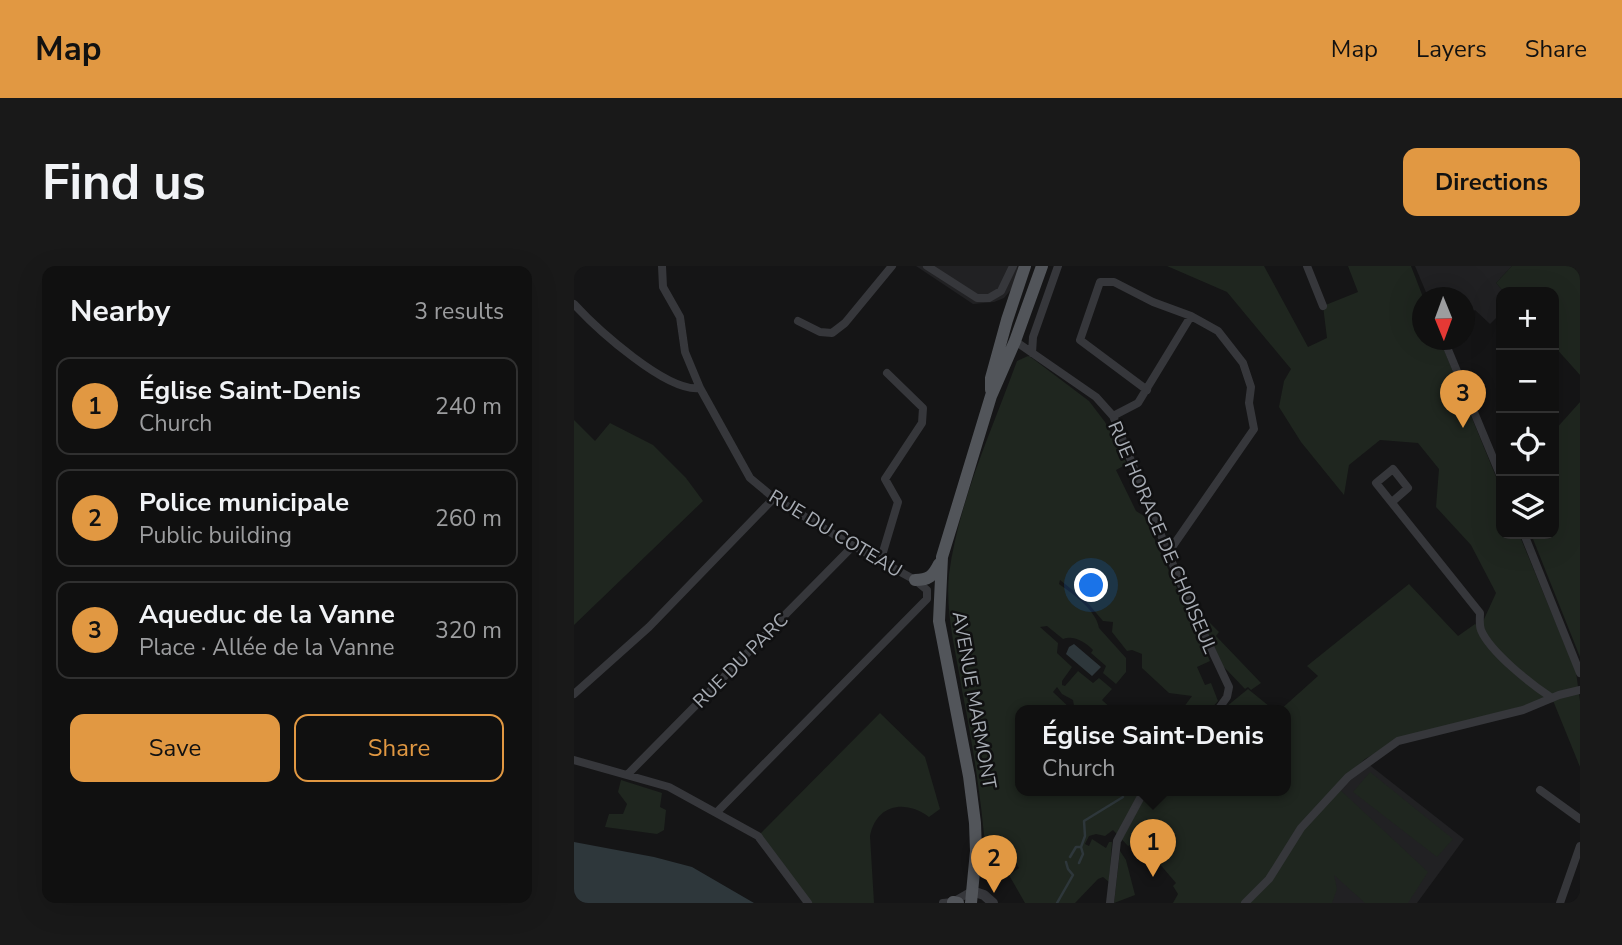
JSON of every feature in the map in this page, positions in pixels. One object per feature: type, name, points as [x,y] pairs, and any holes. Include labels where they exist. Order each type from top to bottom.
[{"type":"main road","name":"AVENUE MARMONT","points":[[991,396],[991,378],[1025,266]]},
{"type":"main road","name":"AVENUE MARMONT","points":[[1004,333],[1033,266]]},
{"type":"main road","name":"AVENUE MARMONT","points":[[999,381],[1000,366],[1033,266]]},
{"type":"main road","name":"AVENUE MARMONT","points":[[971,897],[976,851],[972,796],[939,621],[942,557],[991,396],[1015,341],[1042,266]]},
{"type":"main road","points":[[915,579],[925,579],[933,575],[942,557]]},
{"type":"main road","points":[[924,602],[937,611],[939,621]]},
{"type":"main road","points":[[957,903],[971,897]]},
{"type":"street","name":"RUE DU COTEAU","points":[[662,266],[663,287],[680,317],[685,352],[700,388],[750,478],[774,498],[880,562],[915,579],[927,590],[924,602]]},
{"type":"street","points":[[798,321],[820,332],[832,333],[845,323],[892,266]]},
{"type":"street","points":[[927,266],[977,298],[989,298],[1001,291],[1013,266]]},
{"type":"street","points":[[1032,353],[1033,337],[1058,266]]},
{"type":"street","points":[[1307,266],[1323,306]]},
{"type":"street","points":[[1147,390],[1080,340],[1100,282],[1114,282],[1153,302],[1191,316],[1217,331],[1243,363],[1251,387],[1249,403],[1254,429],[1168,553]]},
{"type":"street","points":[[574,304],[626,352],[673,382],[700,388]]},
{"type":"street","points":[[1113,416],[1138,402],[1191,316]]},
{"type":"street","name":"RUE HORACE DE CHOISEUL","points":[[1015,341],[1096,397],[1113,416],[1168,553],[1229,687],[1227,697],[1221,705]]},
{"type":"street","points":[[1448,350],[1501,476]]},
{"type":"street","points":[[880,562],[898,502],[885,479],[922,424],[924,416],[923,408],[887,373]]},
{"type":"street","points":[[574,694],[649,627],[774,498]]},
{"type":"street","points":[[1392,502],[1480,613],[1480,629],[1492,645],[1519,675],[1552,698]]},
{"type":"street","points":[[1526,539],[1580,673]]},
{"type":"street","name":"RUE DU PARC","points":[[628,774],[853,546]]},
{"type":"street","points":[[717,812],[924,602]]},
{"type":"street","points":[[1245,903],[1269,879],[1301,828],[1348,778],[1398,741],[1523,710],[1580,690]]},
{"type":"street","points":[[574,760],[669,787],[758,836],[807,903]]},
{"type":"street","points":[[1540,790],[1580,819]]},
{"type":"street","points":[[1110,903],[1117,841],[1141,796]]},
{"type":"street","points":[[1560,903],[1580,846]]},
{"type":"street","points":[[971,897],[984,895],[993,903]]},
{"type":"street","points":[[943,903],[957,903]]},
{"type":"shaded area","points":[[916,266],[1018,266],[1015,285],[1004,298],[973,304]]},
{"type":"shaded area","points":[[1167,266],[1264,266],[1308,347],[1327,338],[1323,306],[1358,292],[1348,266],[1411,266],[1419,287],[1412,287],[1412,350],[1444,350],[1496,477],[1496,539],[1521,539],[1576,672],[1580,701],[1580,767],[1552,698],[1398,741],[1365,759],[1336,786],[1428,872],[1408,903],[1365,903],[1334,875],[1337,889],[1332,903],[1173,903],[1178,894],[1173,886],[1176,883],[1152,855],[1155,852],[1139,840],[1128,846],[1113,830],[1105,836],[1089,836],[1085,844],[1089,846],[1092,839],[1106,848],[1109,842],[1112,842],[1109,882],[1103,877],[1098,879],[1075,903],[1025,903],[1009,875],[1019,868],[1011,854],[990,869],[986,859],[977,774],[954,647],[948,589],[954,546],[968,492],[1017,361],[1028,356],[1032,358],[1089,401],[1105,422],[1127,464],[1116,470],[1136,511],[1144,516],[1210,661],[1197,667],[1205,685],[1211,683],[1218,701],[1214,705],[1185,705],[1192,696],[1169,693],[1142,668],[1142,654],[1127,651],[1112,632],[1113,622],[1103,621],[1086,601],[1060,580],[1059,584],[1089,609],[1099,628],[1126,658],[1126,672],[1116,684],[1103,673],[1106,666],[1091,653],[1093,650],[1086,644],[1075,639],[1063,639],[1047,626],[1040,627],[1058,643],[1057,653],[1072,667],[1062,685],[1065,686],[1078,671],[1093,683],[1099,678],[1112,689],[1102,700],[1107,705],[1074,705],[1073,700],[1062,694],[1057,687],[1053,692],[1067,705],[1015,705],[1015,796],[1291,796],[1291,705],[1286,705],[1318,676],[1307,666],[1409,584],[1458,636],[1475,624],[1480,628],[1496,593],[1471,545],[1436,507],[1439,469],[1418,443],[1380,440],[1349,465],[1344,495],[1301,442],[1279,407],[1284,381],[1291,369],[1227,292]]},
{"type":"shaded area","points":[[1415,266],[1512,266],[1496,283],[1500,287],[1496,287],[1496,318],[1490,324],[1475,310],[1475,287],[1424,287]]},
{"type":"shaded area","points":[[1512,266],[1580,266],[1580,375],[1559,352],[1559,287],[1500,287],[1496,283]]},
{"type":"shaded area","points":[[1580,402],[1580,657],[1533,539],[1559,539],[1559,425]]},
{"type":"shaded area","points":[[574,420],[595,441],[610,423],[653,445],[686,478],[703,501],[574,625]]},
{"type":"shaded area","points":[[1206,619],[1219,632],[1216,636],[1261,683],[1251,690],[1248,687],[1245,689],[1223,666],[1203,622]]},
{"type":"shaded area","points":[[1074,644],[1101,667],[1092,676],[1066,654]]},
{"type":"shaded area","points":[[1248,689],[1268,705],[1228,705]]},
{"type":"shaded area","points":[[880,713],[925,757],[940,809],[929,817],[911,808],[894,808],[879,817],[870,836],[874,903],[808,903],[758,836]]},
{"type":"shaded area","points":[[1367,763],[1464,839],[1417,903],[1247,903],[1307,824]]},
{"type":"shaded area","points":[[1370,772],[1453,839],[1437,857],[1353,792]]},
{"type":"shaded area","points":[[621,780],[662,793],[660,807],[666,810],[664,830],[657,834],[605,827],[609,814],[623,814],[627,804],[618,792]]},
{"type":"shaded area","points":[[574,842],[692,867],[754,903],[574,903]]},
{"type":"shaded area","points":[[1120,851],[1126,860],[1135,895],[1114,903]]},
{"type":"waterway","points":[[1070,857],[1076,847],[1081,847],[1085,836],[1084,821],[1123,797]]},
{"type":"waterway","points":[[1079,863],[1083,854],[1081,847]]},
{"type":"waterway","points":[[1057,903],[1073,875],[1066,862]]},
{"type":"place","name":"Aqueduc de la Vanne","points":[[1463,428]]},
{"type":"place","name":"Église Saint-Denis","points":[[1153,877]]},
{"type":"place","name":"Police municipale","points":[[994,893]]}]
